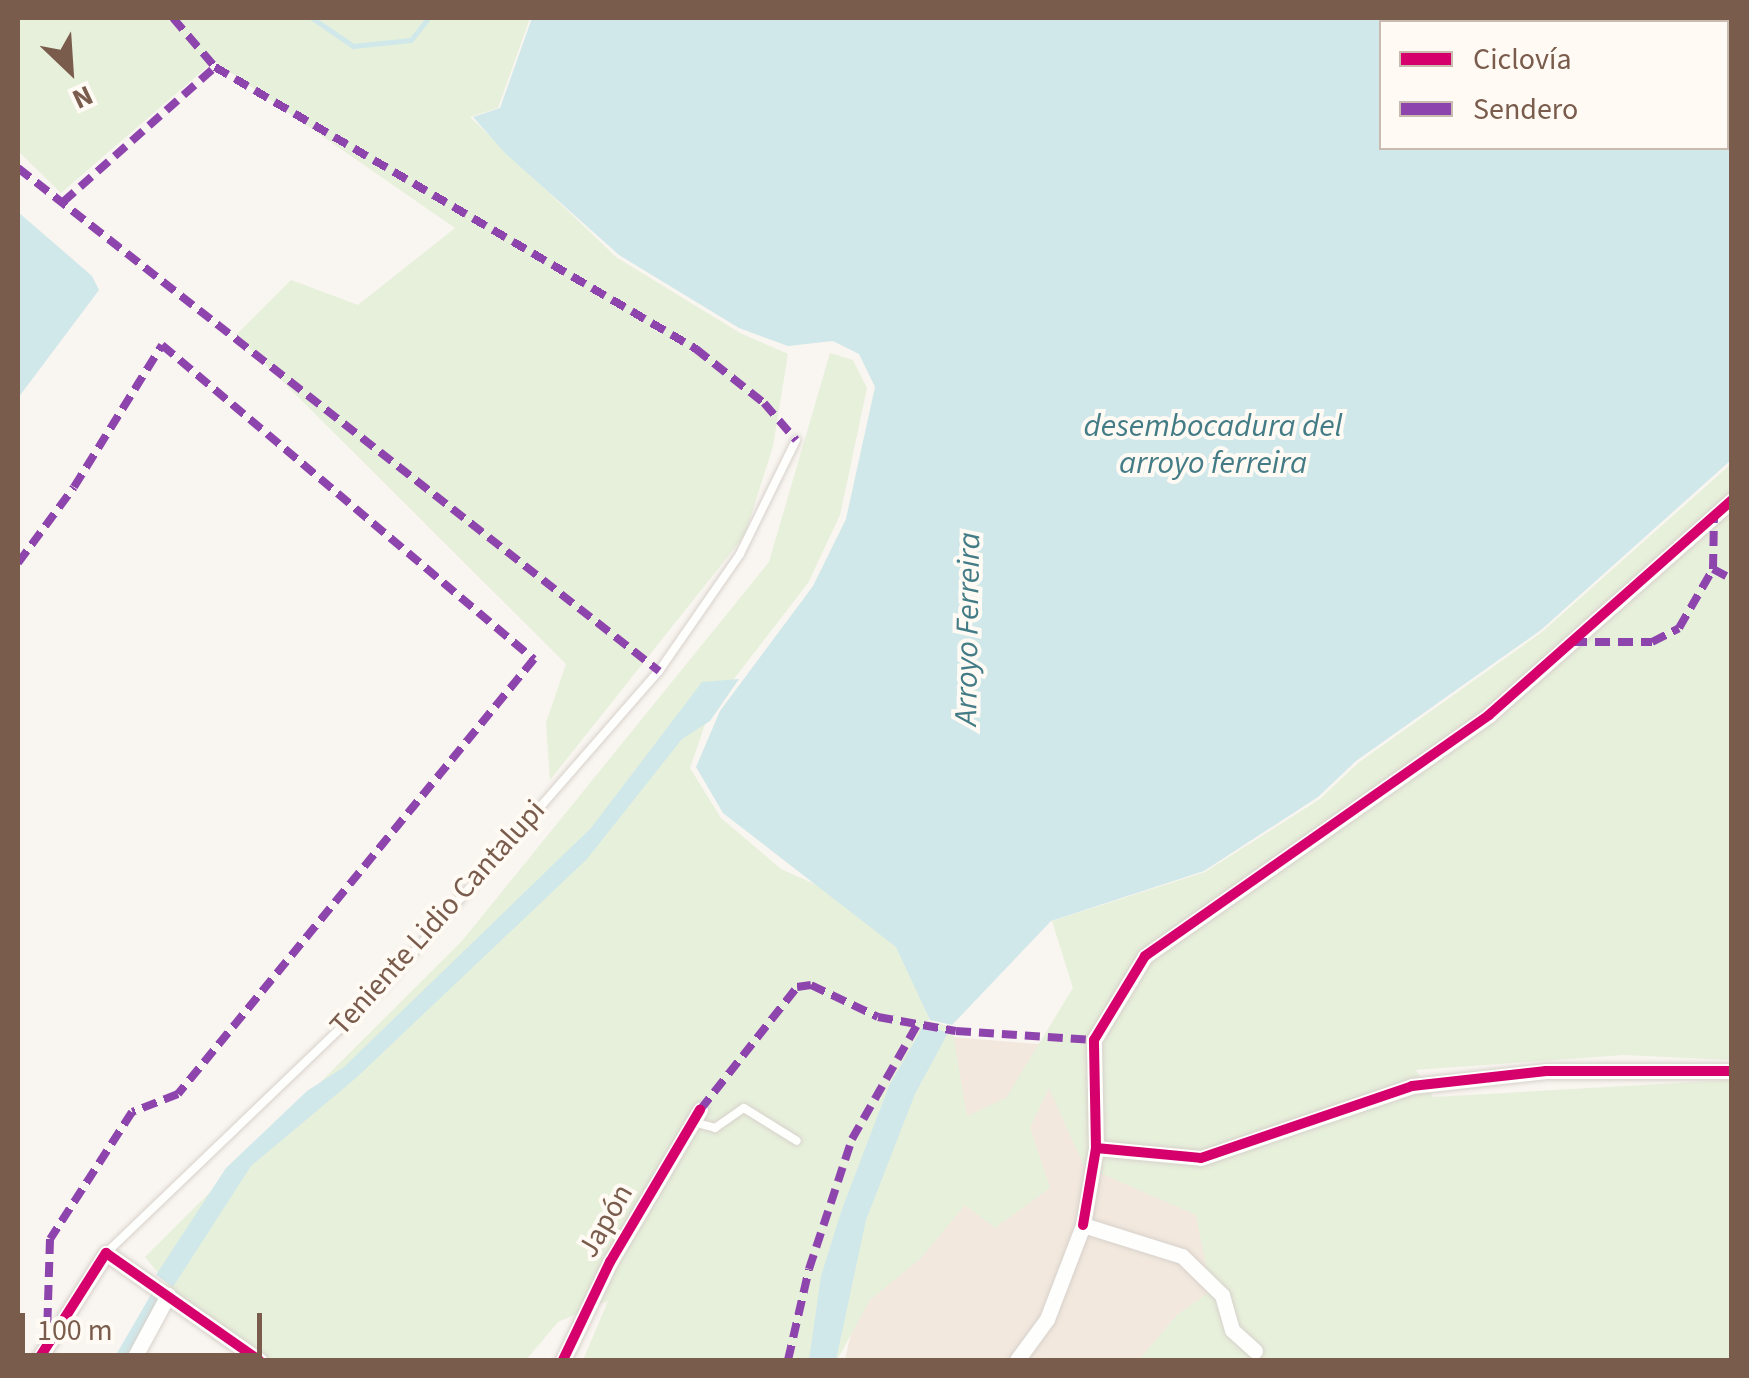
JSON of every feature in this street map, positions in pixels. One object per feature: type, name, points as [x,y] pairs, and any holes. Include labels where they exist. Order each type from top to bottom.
[{"type":"street","points":[[1017,1360],[1047,1319],[1083,1225],[1096,1148],[1094,1040],[1145,956],[1489,716],[1732,500]]},
{"type":"street","points":[[1096,1148],[1201,1158],[1412,1086],[1546,1071],[1732,1071]]},
{"type":"street","name":"Japón","points":[[563,1360],[610,1262],[697,1116]]},
{"type":"street","points":[[1083,1225],[1182,1256],[1222,1295],[1232,1330],[1255,1351]]},
{"type":"street","points":[[106,1254],[259,1360]]},
{"type":"street","name":"Teniente Lidio Cantalupi","points":[[38,1360],[106,1254]]},
{"type":"street","points":[[134,1360],[168,1296]]},
{"type":"lane","name":"Teniente Lidio Cantalupi","points":[[106,1254],[384,986],[659,672],[740,554],[796,440]]},
{"type":"lane","points":[[697,1116],[715,1128],[744,1108],[797,1141]]},
{"type":"shaded area","points":[[952,1037],[1062,1046],[1208,1171],[1251,1360],[845,1360],[877,1216]]},
{"type":"green space","points":[[18,18],[530,18],[498,108],[470,117],[616,257],[740,333],[788,354],[773,446],[745,535],[550,780],[546,723],[566,664],[236,335],[291,280],[358,305],[455,228],[214,61],[61,193],[18,151]]},
{"type":"green space","points":[[830,353],[853,360],[867,388],[840,515],[808,583],[710,710],[690,768],[721,818],[781,869],[859,904],[901,936],[923,985],[929,1021],[952,1027],[967,1116],[1006,1098],[1073,988],[1052,921],[1205,872],[1320,799],[1358,763],[1542,632],[1731,464],[1731,1060],[1624,1055],[1416,1070],[1433,1097],[1731,1080],[1731,1360],[1139,1360],[1177,1315],[1211,1291],[1196,1215],[1084,1166],[1049,1088],[1030,1127],[1050,1188],[995,1228],[965,1205],[921,1258],[870,1300],[837,1360],[583,1360],[608,1301],[558,1322],[526,1360],[262,1360],[213,1340],[145,1257],[462,941],[769,562]]},
{"type":"water","name":"desembocadura del arroyo ferreira","points":[[532,18],[1731,18],[1731,460],[1541,630],[1356,761],[1318,797],[1204,871],[1051,921],[952,1025],[930,1020],[896,947],[723,813],[696,767],[720,711],[813,586],[846,519],[875,387],[859,354],[833,341],[788,346],[739,328],[619,255],[505,153],[473,117],[500,108]]},
{"type":"water","points":[[18,212],[92,276],[99,290],[18,398]]},
{"type":"water","points":[[739,679],[710,721],[682,739],[587,859],[356,1078],[251,1166],[173,1287],[156,1275],[226,1168],[307,1091],[344,1067],[591,828],[702,682]]},
{"type":"water","points":[[924,1025],[948,1033],[915,1094],[866,1220],[836,1360],[809,1360],[821,1276],[842,1209],[889,1086]]},
{"type":"water","points":[[153,1291],[161,1299],[130,1360],[113,1360]]},
{"type":"waterway","points":[[312,18],[353,46],[411,40],[428,18]]},
{"type":"marked path","points":[[173,18],[215,67]]},
{"type":"marked path","points":[[63,202],[215,67],[696,349],[764,403],[796,440]]},
{"type":"marked path","points":[[18,168],[659,671]]},
{"type":"marked path","points":[[18,563],[74,487],[162,345],[534,659],[178,1094],[132,1112],[50,1239],[47,1337]]},
{"type":"marked path","points":[[1572,642],[1652,642],[1679,628],[1713,569],[1714,515]]},
{"type":"marked path","points":[[1713,569],[1732,579]]},
{"type":"marked path","points":[[700,1110],[797,987],[811,985],[878,1017],[956,1031],[1094,1040]]},
{"type":"marked path","points":[[788,1360],[809,1269],[852,1139],[920,1020]]},
{"type":"cycle path","points":[[1083,1225],[1096,1148],[1094,1040],[1145,956],[1489,715],[1732,500]]},
{"type":"cycle path","points":[[1096,1148],[1201,1158],[1412,1086],[1546,1071],[1732,1071]]},
{"type":"cycle path","points":[[563,1360],[610,1262],[700,1110]]},
{"type":"cycle path","points":[[38,1360],[106,1253],[259,1360]]},
{"type":"water label","name":"Arroyo Ferreira","points":[[968,629]]}]
